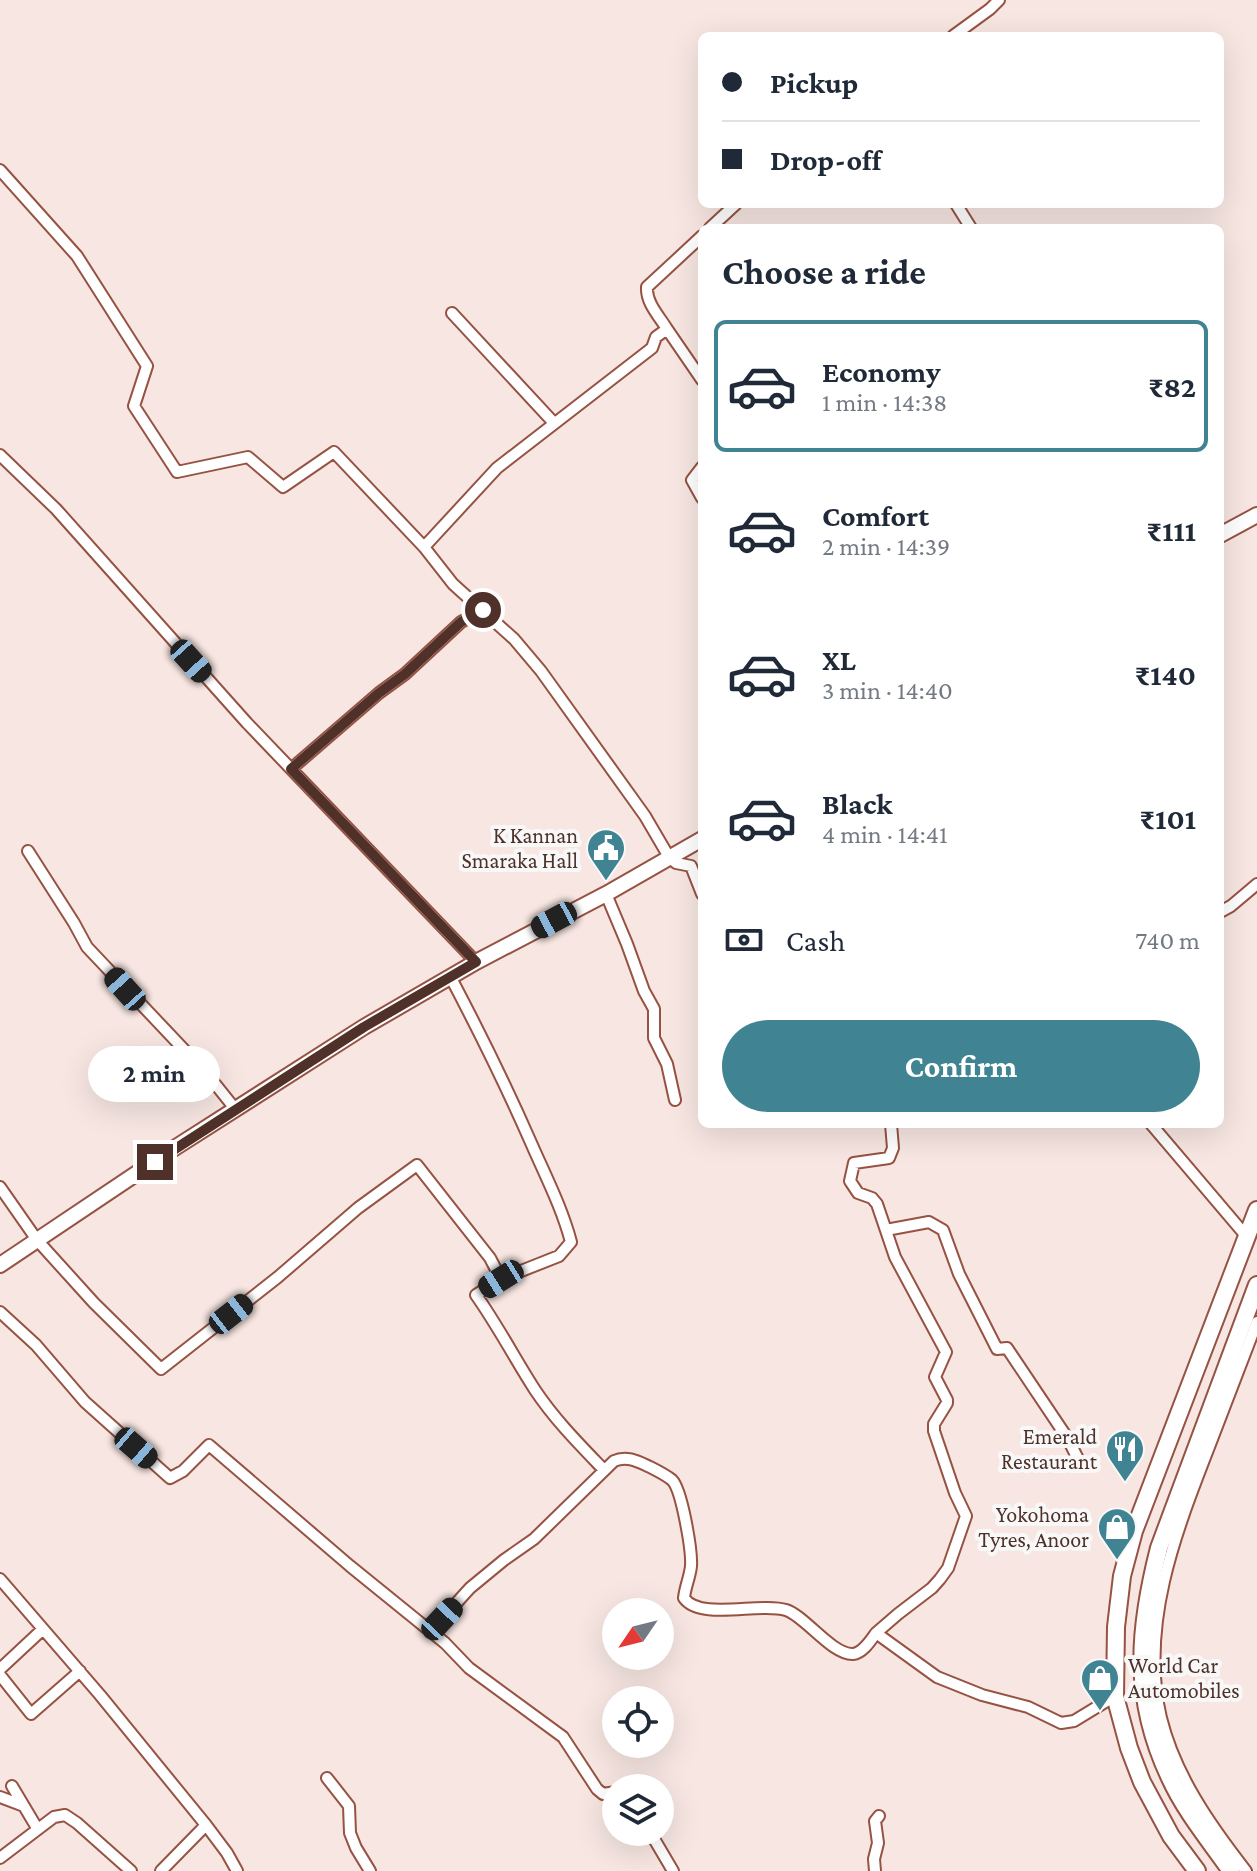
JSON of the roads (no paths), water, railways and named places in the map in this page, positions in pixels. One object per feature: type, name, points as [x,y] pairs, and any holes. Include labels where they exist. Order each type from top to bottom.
[{"type":"highway","points":[[1197,1871],[1171,1836],[1142,1782],[1129,1748],[1115,1696],[1116,1627],[1122,1576],[1134,1531],[1257,1210]]},
{"type":"highway","points":[[1231,1871],[1170,1779],[1155,1740],[1141,1671],[1142,1637],[1148,1590],[1159,1548],[1257,1285]]},
{"type":"main road","points":[[1224,533],[1257,515]]},
{"type":"main road","points":[[0,1265],[173,1149],[364,1027],[698,841]]},
{"type":"street","points":[[958,32],[999,0]]},
{"type":"street","points":[[0,170],[77,256],[147,366],[134,406],[177,472],[248,457],[283,487],[334,452],[424,547],[453,584],[514,639],[541,671],[645,816],[669,857],[676,863],[691,866],[698,884]]},
{"type":"street","points":[[714,224],[732,208]]},
{"type":"street","points":[[698,240],[647,287],[649,302],[698,374]]},
{"type":"street","points":[[452,313],[554,423]]},
{"type":"street","points":[[424,547],[497,468],[652,348],[656,337],[667,329]]},
{"type":"street","points":[[0,455],[56,509],[247,723],[476,962]]},
{"type":"street","points":[[698,472],[692,480],[698,491]]},
{"type":"street","points":[[291,769],[405,674],[461,622],[483,610]]},
{"type":"street","points":[[28,851],[87,947],[208,1075],[236,1110]]},
{"type":"street","points":[[1224,910],[1257,884]]},
{"type":"street","points":[[606,894],[654,1009],[654,1038],[667,1064],[675,1100]]},
{"type":"street","points":[[451,978],[520,1118],[564,1217],[571,1242],[559,1256],[501,1279],[476,1295],[560,1424],[604,1470]]},
{"type":"street","points":[[430,1632],[470,1588],[534,1539],[604,1470],[621,1458],[660,1472],[674,1481],[679,1490],[691,1546],[690,1572],[684,1598],[690,1604],[724,1611],[748,1608],[784,1610],[798,1616],[808,1627],[841,1650],[852,1654],[862,1649],[876,1633],[932,1588],[948,1568],[966,1516],[934,1431],[934,1424],[947,1403],[935,1377],[946,1352],[895,1257],[877,1204],[872,1198],[858,1193],[850,1181],[854,1163],[889,1158],[893,1148],[891,1128]]},
{"type":"street","points":[[1154,1128],[1247,1237]]},
{"type":"street","points":[[0,1187],[37,1240],[94,1303],[161,1369],[278,1277],[358,1208],[417,1165],[490,1258],[501,1279]]},
{"type":"street","points":[[886,1230],[929,1222],[943,1230],[959,1274],[997,1349],[1007,1348],[1068,1439],[1081,1465]]},
{"type":"street","points":[[0,1312],[36,1345],[85,1402],[170,1478],[183,1471],[209,1445],[445,1643],[469,1668],[563,1737],[602,1793]]},
{"type":"street","points":[[1246,1871],[1203,1810],[1171,1750],[1161,1719],[1154,1658],[1159,1600],[1168,1567],[1196,1482],[1257,1322]]},
{"type":"street","points":[[0,1579],[206,1825],[237,1871]]},
{"type":"street","points":[[0,1669],[43,1629]]},
{"type":"street","points":[[876,1633],[937,1677],[982,1695],[1028,1707],[1061,1723],[1074,1721],[1115,1696]]},
{"type":"street","points":[[0,1675],[31,1714],[80,1671]]},
{"type":"street","points":[[327,1778],[349,1806],[350,1833],[370,1871]]},
{"type":"street","points":[[12,1786],[37,1828]]},
{"type":"street","points":[[0,1797],[24,1806]]},
{"type":"street","points":[[0,1858],[37,1828],[54,1817],[65,1815],[131,1871]]},
{"type":"street","points":[[875,1871],[878,1843],[875,1821],[879,1816]]},
{"type":"street","points":[[161,1871],[206,1825]]},
{"type":"street","points":[[658,1846],[673,1871]]},
{"type":"place","name":"K Kannan Smaraka Hall","points":[[606,882]]},
{"type":"place","name":"Emerald Restaurant","points":[[1125,1483]]},
{"type":"place","name":"Yokohoma Tyres, Anoor","points":[[1117,1561]]},
{"type":"place","name":"World Car Automobiles","points":[[1100,1712]]}]
